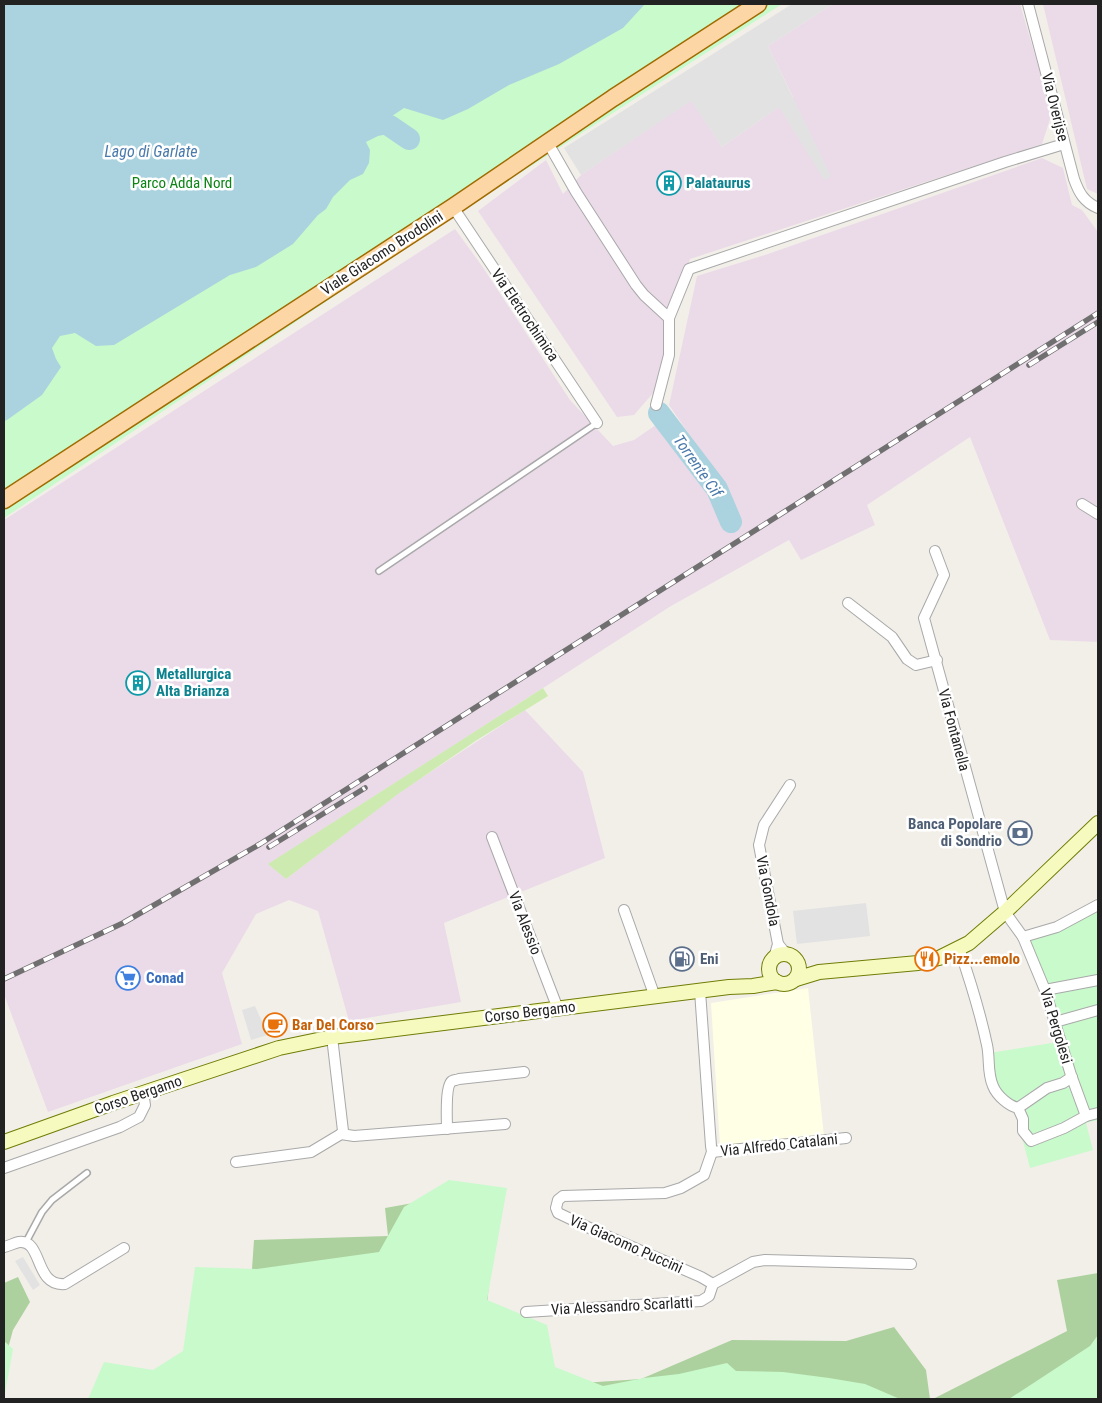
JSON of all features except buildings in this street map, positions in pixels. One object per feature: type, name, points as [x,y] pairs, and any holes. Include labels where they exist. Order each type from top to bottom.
[{"type":"main road","name":"Viale Giacomo Brodolini","points":[[4,500],[453,207],[758,4]]},
{"type":"main road","points":[[796,979],[818,972],[918,963],[939,958],[969,943],[1005,912],[1098,823]]},
{"type":"main road","points":[[781,957],[818,972]]},
{"type":"main road","points":[[781,957],[799,970],[796,979]]},
{"type":"main road","points":[[777,982],[771,974],[781,957]]},
{"type":"main road","name":"Corso Bergamo","points":[[729,987],[760,977],[781,957]]},
{"type":"main road","name":"Corso Bergamo","points":[[4,1142],[143,1092],[279,1048],[332,1037],[655,998],[729,987],[777,982],[787,984],[796,979]]},
{"type":"street","name":"Via Overijse","points":[[1028,4],[1064,144],[1079,194],[1094,206]]},
{"type":"street","points":[[548,143],[576,192],[636,285],[669,318]]},
{"type":"street","points":[[656,405],[669,355],[669,318],[689,269],[1005,162],[1064,144]]},
{"type":"street","name":"Via Elettrochimica","points":[[453,207],[597,423]]},
{"type":"street","points":[[1082,504],[1098,514]]},
{"type":"street","name":"Via Fontanella","points":[[935,551],[944,575],[924,618],[1005,912]]},
{"type":"street","points":[[848,603],[892,638],[907,659],[916,665],[937,660]]},
{"type":"street","name":"Via Gondola","points":[[781,957],[759,845],[764,825],[790,785]]},
{"type":"street","name":"Via Alessio","points":[[492,837],[558,1009]]},
{"type":"street","points":[[1023,937],[1058,927],[1098,905]]},
{"type":"street","points":[[624,910],[655,998]]},
{"type":"street","name":"Via Pergolesi","points":[[1005,912],[1023,937],[1045,990],[1086,1116]]},
{"type":"street","points":[[959,948],[980,1014],[988,1048],[988,1066],[993,1087],[1006,1102],[1018,1108],[1023,1119],[1023,1131],[1031,1141],[1064,1128],[1086,1116],[1098,1113]]},
{"type":"street","points":[[1045,990],[1098,980]]},
{"type":"street","name":"Via Giacomo Puccini","points":[[700,991],[712,1152],[704,1175],[681,1188],[665,1193],[563,1196],[558,1200],[556,1208],[558,1213],[713,1284]]},
{"type":"street","points":[[1055,1022],[1098,1010]]},
{"type":"street","points":[[332,1037],[343,1131],[341,1134]]},
{"type":"street","points":[[447,1129],[447,1095],[449,1084],[452,1081],[524,1072]]},
{"type":"street","points":[[1018,1108],[1048,1088],[1063,1083],[1072,1077]]},
{"type":"street","points":[[4,1168],[120,1127],[139,1118],[145,1105],[143,1092]]},
{"type":"street","points":[[236,1162],[311,1152],[341,1134],[354,1136],[505,1124]]},
{"type":"street","name":"Via Alfredo Catalani","points":[[712,1152],[846,1138]]},
{"type":"street","points":[[4,1248],[19,1242],[26,1242],[32,1247],[49,1281],[57,1285],[65,1284],[124,1248]]},
{"type":"street","name":"Via Alessandro Scarlatti","points":[[526,1312],[701,1302],[709,1296],[713,1284],[753,1262],[765,1260],[911,1264]]},
{"type":"lane","points":[[379,571],[597,423]]},
{"type":"lane","points":[[26,1242],[42,1212],[52,1200],[87,1173]]},
{"type":"shaded area","points":[[792,4],[833,4],[768,46],[831,176],[824,180],[779,107],[722,147],[691,101],[581,175],[564,148]]},
{"type":"shaded area","points":[[833,4],[1020,4],[1052,113],[1042,144],[690,259],[654,392],[634,415],[617,417],[478,211],[546,160],[563,194],[581,175],[691,100],[722,147],[793,97],[768,46]]},
{"type":"shaded area","points":[[1043,4],[1098,4],[1098,194],[1087,189]]},
{"type":"shaded area","points":[[1042,158],[1063,168],[1072,205],[1082,210],[1098,232],[1098,642],[1050,640],[970,437],[867,505],[875,525],[801,560],[789,540],[671,606],[269,864],[286,879],[397,794],[525,710],[583,772],[605,858],[444,923],[461,1002],[349,1021],[318,911],[289,900],[256,914],[222,973],[242,1044],[48,1112],[4,997],[4,520],[455,229],[482,266],[570,400],[613,446],[634,440],[663,420],[714,486],[726,516],[733,511],[723,484],[669,405],[697,276],[765,255]]},
{"type":"shaded area","points":[[866,903],[870,936],[797,944],[793,911]]},
{"type":"shaded area","points":[[808,988],[824,1136],[720,1146],[711,1003]]},
{"type":"shaded area","points":[[255,1006],[268,1035],[251,1040],[242,1010]]},
{"type":"shaded area","points":[[23,1257],[40,1285],[33,1290],[15,1261]]},
{"type":"green space","name":"Lago di Garlate","points":[[4,4],[782,4],[455,215],[4,518]]},
{"type":"green space","points":[[543,688],[548,696],[477,740],[398,794],[286,879],[268,864]]},
{"type":"green space","points":[[1098,904],[1098,1120],[1086,1123],[1093,1150],[1030,1168],[1013,1103],[998,1086],[988,1058],[989,1053],[1058,1042],[1023,940]]},
{"type":"green space","points":[[449,1180],[507,1188],[487,1300],[547,1325],[555,1367],[603,1386],[644,1378],[679,1374],[727,1363],[736,1371],[783,1372],[865,1384],[900,1399],[88,1399],[104,1362],[153,1370],[183,1351],[195,1267],[257,1269],[379,1252],[404,1207]]},
{"type":"green space","points":[[498,1188],[479,1390],[641,1379],[732,1340],[846,1341],[894,1327],[926,1370],[930,1399],[243,1399],[254,1240],[388,1236],[385,1208]]},
{"type":"green space","points":[[1098,1273],[1098,1399],[933,1399],[1067,1331],[1057,1280]]},
{"type":"green space","points":[[18,1277],[30,1302],[13,1330],[4,1363],[4,1283]]},
{"type":"green space","points":[[1098,1335],[1098,1399],[1009,1399],[1090,1346]]},
{"type":"green space","points":[[4,1341],[13,1349],[4,1399]]},
{"type":"water","name":"Lago di Garlate","points":[[4,4],[645,4],[623,28],[559,64],[509,85],[468,109],[443,120],[404,108],[392,116],[388,134],[378,136],[366,142],[370,150],[369,163],[363,174],[350,180],[333,197],[326,209],[318,215],[293,244],[256,267],[230,275],[114,345],[96,346],[75,333],[60,336],[52,348],[61,367],[42,395],[4,421]]},
{"type":"waterway","name":"Torrente Cif","points":[[390,126],[409,139]]},
{"type":"waterway","name":"Torrente Cif","points":[[659,413],[717,489],[731,522]]},
{"type":"railway","points":[[4,979],[123,923],[260,844],[1098,313]]},
{"type":"railway","points":[[1029,365],[1098,322]]},
{"type":"railway","points":[[269,847],[365,788]]},
{"type":"place","name":"Palataurus","points":[[669,183]]},
{"type":"place","name":"Metallurgica Alta Brianza","points":[[138,683]]},
{"type":"place","name":"Banca Popolare di Sondrio","points":[[1020,833]]},
{"type":"place","name":"Eni","points":[[682,959]]},
{"type":"place","name":"Pizz...emolo","points":[[927,959]]},
{"type":"place","name":"Conad","points":[[128,978]]},
{"type":"place","name":"Bar Del Corso","points":[[275,1025]]},
{"type":"park label","name":"Parco Adda Nord","points":[[182,183]]}]
